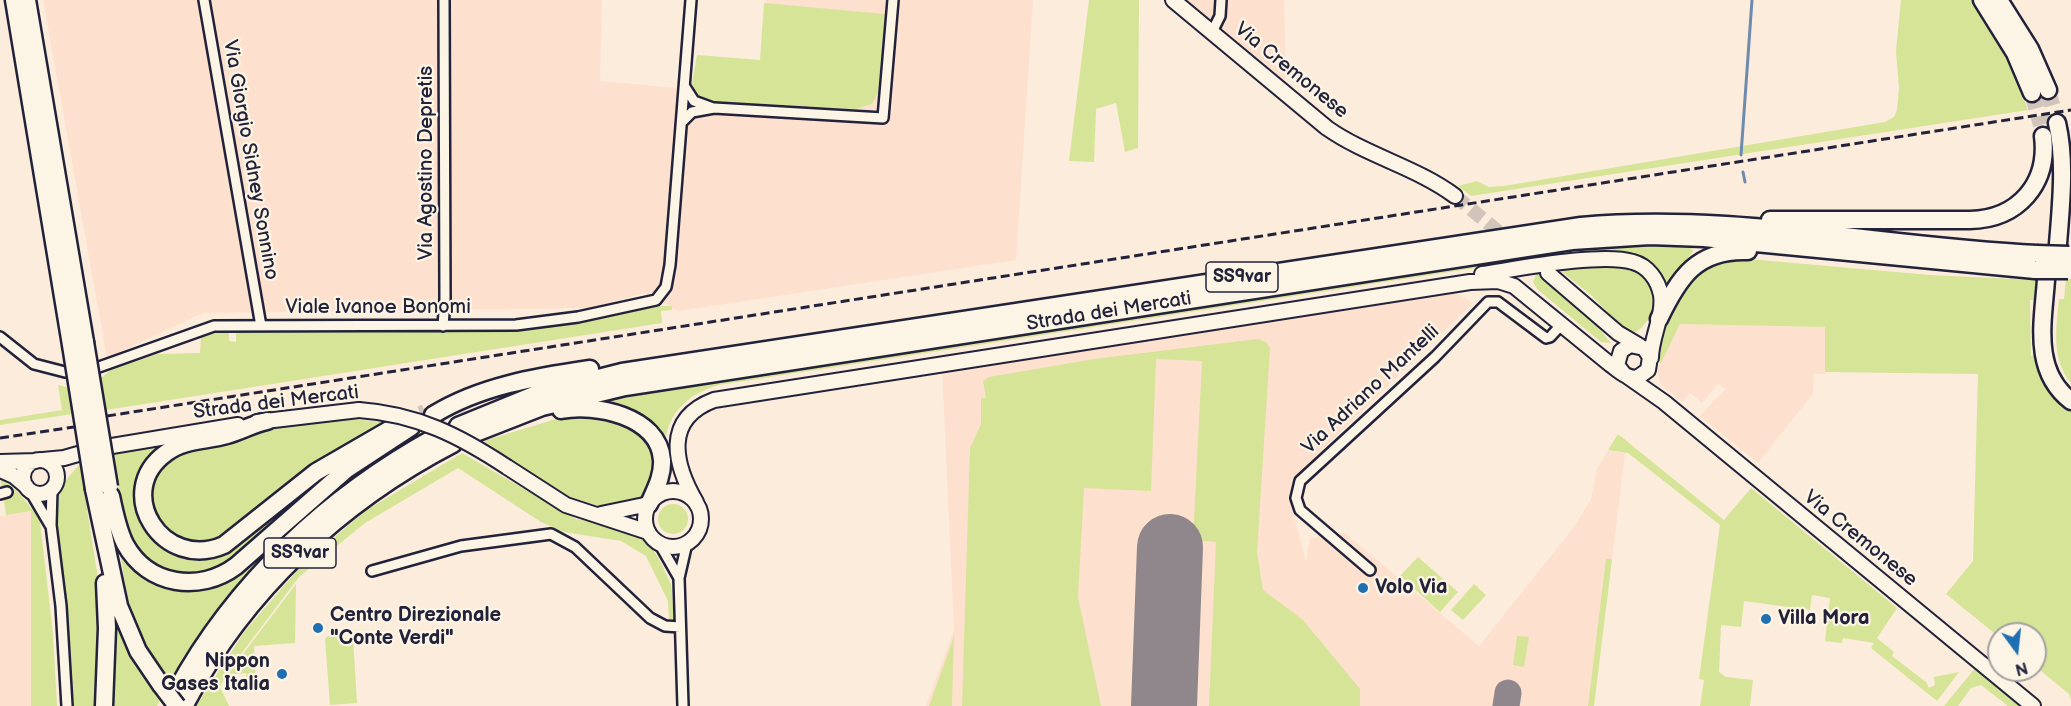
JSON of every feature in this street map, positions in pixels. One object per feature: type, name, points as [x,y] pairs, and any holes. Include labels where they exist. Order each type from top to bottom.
[{"type":"highway","points":[[14,0],[105,490],[125,621]]},
{"type":"highway","points":[[27,0],[78,344]]},
{"type":"highway","points":[[1982,0],[2040,92],[2030,49],[1999,0]]},
{"type":"highway","points":[[2050,129],[2071,163]]},
{"type":"highway","points":[[1689,223],[1737,219],[1977,220],[1995,217],[2016,207],[2035,186],[2050,129]]},
{"type":"highway","points":[[2050,129],[2057,263],[2051,332],[2052,356],[2059,375],[2071,390]]},
{"type":"highway","name":"SS9var","points":[[458,426],[519,400],[580,381],[713,358],[1559,228],[1634,222],[1689,223],[2057,263]]},
{"type":"highway","name":"SS9var","points":[[652,500],[661,475],[660,452],[644,429],[616,413],[598,409],[571,408],[473,434],[542,407],[625,387],[1562,242],[1627,237],[1704,238],[1937,262],[2057,263]]},
{"type":"highway","points":[[1659,319],[1672,292],[1687,272],[1702,260],[1724,252],[1757,251],[1879,262],[1937,262]]},
{"type":"highway","points":[[2057,263],[2043,325],[2044,358],[2052,380],[2071,401]]},
{"type":"highway","points":[[429,414],[503,386],[550,375],[645,361],[713,358]]},
{"type":"highway","points":[[105,490],[122,537],[139,562],[167,579],[203,582],[219,577],[236,566],[347,469],[405,426],[316,472],[224,545],[205,551],[193,551],[173,544],[162,537],[148,519],[144,499],[148,476],[158,460],[167,452],[183,444],[230,434],[267,421]]},
{"type":"highway","name":"SS9var","points":[[175,696],[227,613],[292,540],[349,492],[437,436]]},
{"type":"highway","name":"SS9var","points":[[175,696],[297,556],[371,494],[453,444]]},
{"type":"highway","points":[[104,706],[107,611],[98,510],[105,490]]},
{"type":"highway","points":[[98,510],[116,594],[125,621],[138,651],[175,696]]},
{"type":"street","name":"Via Giorgio Sidney Sonnino","points":[[204,0],[261,326]]},
{"type":"street","name":"Via Agostino Depretis","points":[[443,326],[445,299],[444,0]]},
{"type":"street","points":[[681,127],[691,0]]},
{"type":"street","points":[[684,81],[686,91],[692,100],[715,108],[883,118],[893,0]]},
{"type":"street","name":"Via Cremonese","points":[[1173,0],[1327,128],[1350,142],[1426,178],[1455,196]]},
{"type":"street","points":[[1212,32],[1220,16],[1221,0]]},
{"type":"street","points":[[681,127],[683,119],[690,114],[715,108]]},
{"type":"street","name":"Viale Ivanoe Bonomi","points":[[99,368],[204,328],[537,323],[646,304],[660,296],[667,283],[681,127]]},
{"type":"street","name":"Strada dei Mercati","points":[[648,532],[644,518],[652,500],[667,477],[671,440],[677,422],[695,402],[714,393],[1606,260],[1635,262],[1649,272],[1658,286],[1662,301],[1659,319],[1652,338],[1650,362]]},
{"type":"street","points":[[1543,269],[1529,274],[1530,290],[1578,338]]},
{"type":"street","name":"Via Cremonese","points":[[1543,269],[1601,319],[1649,354],[1652,384],[1664,402]]},
{"type":"street","name":"Strada dei Mercati","points":[[687,543],[699,529],[701,520],[696,502],[679,468],[678,440],[685,422],[693,412],[708,402],[720,398],[1484,280],[1514,286],[1624,374]]},
{"type":"street","name":"Via Adriano Mantelli","points":[[1370,570],[1300,510],[1296,498],[1300,481],[1429,363],[1488,302],[1493,300],[1500,303],[1546,338],[1550,337],[1562,324]]},
{"type":"street","name":"Via Cremonese","points":[[1601,319],[1615,342],[1617,365],[1624,374],[1664,402],[2033,706]]},
{"type":"street","points":[[0,337],[34,364],[65,372]]},
{"type":"street","points":[[1617,358],[1626,346],[1641,346]]},
{"type":"street","points":[[1624,374],[1633,378],[1640,377],[1646,373],[1650,362]]},
{"type":"street","name":"Strada dei Mercati","points":[[112,446],[267,421],[359,410],[396,414],[436,426],[460,437],[566,504],[648,532],[659,543]]},
{"type":"street","points":[[0,462],[79,457],[54,485],[42,494],[28,489]]},
{"type":"street","points":[[38,461],[53,467],[51,528],[61,606],[67,706]]},
{"type":"street","points":[[28,489],[25,471],[38,461]]},
{"type":"street","points":[[0,470],[14,476],[28,489],[51,528]]},
{"type":"street","name":"Strada dei Mercati","points":[[599,514],[652,500],[672,490],[681,491],[696,502]]},
{"type":"street","points":[[372,571],[461,546],[551,534],[575,547],[650,618],[665,626],[680,627]]},
{"type":"street","points":[[659,543],[678,547],[687,543]]},
{"type":"street","points":[[659,543],[679,578]]},
{"type":"street","points":[[682,706],[679,578],[687,543]]},
{"type":"shaded area","points":[[43,0],[602,0],[600,81],[699,90],[763,62],[766,0],[1033,0],[1016,260],[679,311],[645,293],[590,308],[203,313],[107,358]]},
{"type":"shaded area","points":[[1185,0],[1284,0],[1286,86]]},
{"type":"shaded area","points":[[1455,292],[1473,303],[1292,479],[1291,504],[1306,562],[1310,538],[1345,533],[1479,646],[1574,527],[1591,499],[1597,469],[1608,450],[1625,453],[1594,706],[926,706],[954,630],[942,368],[1299,312]]},
{"type":"shaded area","points":[[1680,324],[1825,327],[1825,374],[1814,374],[1813,394],[1758,463],[1700,416],[1725,389],[1718,384],[1702,403],[1690,393],[1682,402],[1660,384],[1657,370]]},
{"type":"shaded area","points":[[31,511],[31,706],[0,706],[0,516]]},
{"type":"green space","points":[[1089,0],[1139,0],[1138,148],[1125,152],[1116,103],[1096,109],[1094,162],[1069,161]]},
{"type":"green space","points":[[1901,0],[1972,0],[2010,63],[2028,110],[1471,196],[1458,186],[1477,181],[1489,187],[1504,186],[1885,122],[1894,117],[1897,110],[1899,88],[1896,51]]},
{"type":"green space","points":[[764,3],[885,14],[878,93],[872,104],[856,109],[707,101],[697,96],[692,84],[697,55],[760,60]]},
{"type":"green space","points":[[1656,245],[1690,246],[1693,251],[1667,285],[1652,267],[1514,262],[719,385],[698,393],[682,406],[670,423],[665,445],[605,403],[605,401],[687,387],[1552,253]]},
{"type":"green space","points":[[1737,258],[1930,275],[2036,280],[2034,300],[2030,300],[2031,356],[2036,356],[2041,374],[2071,409],[2071,700],[2069,694],[2047,676],[2047,622],[1987,622],[1987,627],[1946,594],[1973,561],[1978,374],[1825,372],[1825,327],[1680,324],[1660,365],[1660,351],[1666,322],[1679,295],[1698,273],[1720,262]]},
{"type":"green space","points":[[1610,264],[1637,268],[1653,286],[1655,305],[1645,324],[1636,332],[1630,332],[1620,325],[1592,296],[1561,271],[1567,270],[1567,267]]},
{"type":"green space","points":[[1537,272],[1588,315],[1611,343],[1601,342],[1537,289],[1533,282]]},
{"type":"green space","points":[[2071,279],[2071,383],[2060,364],[2056,332],[2059,299],[2064,299],[2066,280]]},
{"type":"green space","points":[[672,306],[672,310],[661,311],[662,323],[106,410],[101,378],[111,370],[158,354],[200,353],[201,336],[229,331],[229,341],[236,342],[236,331],[515,331]]},
{"type":"green space","points":[[1258,339],[1266,342],[1270,348],[1257,552],[1263,590],[1303,620],[1360,689],[1360,706],[1209,706],[1216,542],[1193,540],[1202,361],[1156,359],[1151,491],[1084,488],[1078,597],[1101,706],[962,706],[970,448],[981,424],[981,398],[986,398],[983,381],[989,377],[1094,359]]},
{"type":"green space","points":[[58,385],[67,387],[72,414],[0,425],[0,420],[62,410]]},
{"type":"green space","points":[[572,414],[612,420],[622,424],[632,429],[649,446],[657,460],[648,491],[637,501],[602,507],[564,495],[484,441]]},
{"type":"green space","points":[[344,418],[390,423],[215,543],[183,543],[153,517],[150,484],[170,454],[269,428]]},
{"type":"green space","points":[[417,429],[425,432],[386,455],[349,481],[313,509],[280,540],[220,607],[169,682],[157,666],[134,620],[120,551],[191,588]]},
{"type":"green space","points":[[1618,434],[1724,520],[1751,488],[1897,608],[1877,638],[1894,652],[1892,656],[1926,682],[1929,688],[1935,685],[1934,677],[1959,672],[1937,701],[1871,648],[1874,643],[1843,638],[1842,643],[1825,641],[1830,598],[1812,595],[1810,610],[1744,601],[1741,627],[1721,625],[1719,672],[1726,677],[1753,680],[1750,706],[1700,706],[1704,680],[1699,679],[1720,525],[1628,453],[1608,450]]},
{"type":"green space","points":[[168,443],[138,495],[191,557],[285,502],[367,446],[228,566],[189,578],[155,568],[130,542],[121,511],[114,454]]},
{"type":"green space","points":[[462,453],[576,519],[623,527],[646,540],[658,557],[671,584],[674,620],[669,619],[668,601],[646,556],[621,541],[564,532],[541,522],[458,468],[365,523],[299,577],[226,674],[220,687],[229,706],[196,706],[245,631],[301,566],[365,511]]},
{"type":"green space","points":[[80,464],[102,604],[99,706],[73,706],[68,618],[55,508],[63,483]]},
{"type":"green space","points":[[0,477],[22,497],[40,521],[53,634],[57,706],[31,706],[31,511],[6,515]]},
{"type":"green space","points":[[673,504],[684,508],[688,519],[684,530],[673,534],[662,530],[658,519],[662,508]]},
{"type":"green space","points":[[1418,557],[1458,592],[1440,612],[1400,576]]},
{"type":"green space","points":[[1606,559],[1612,559],[1594,706],[1588,706]]},
{"type":"green space","points":[[296,584],[295,643],[254,646],[256,683],[247,683],[246,673],[227,675]]},
{"type":"green space","points":[[1474,584],[1486,595],[1463,620],[1451,610]]},
{"type":"green space","points":[[111,596],[128,650],[161,698],[157,706],[109,706]]},
{"type":"green space","points":[[954,635],[952,706],[929,706],[952,642]]},
{"type":"green space","points":[[328,636],[353,639],[357,703],[330,705],[325,639]]},
{"type":"green space","points":[[1517,636],[1529,637],[1524,667],[1513,665]]},
{"type":"green space","points":[[1976,667],[1987,676],[1987,682],[1994,682],[2023,706],[2008,706],[1981,685],[1971,688],[1958,706],[1944,706]]},
{"type":"waterway","points":[[1741,155],[1752,0]]},
{"type":"waterway","points":[[1743,172],[1745,182]]},
{"type":"taxiway","points":[[1506,706],[1508,693]]},
{"type":"runway","points":[[1164,706],[1170,547]]},
{"type":"tunnel","points":[[2048,90],[2057,123]]},
{"type":"tunnel","points":[[2032,93],[2041,125]]},
{"type":"tunnel","points":[[1455,196],[1546,271]]},
{"type":"tunnel","points":[[399,424],[425,412]]},
{"type":"railway","points":[[107,416],[2071,110]]},
{"type":"railway","points":[[0,438],[74,427]]},
{"type":"place","name":"Volo Via","points":[[1363,588]]},
{"type":"place","name":"Villa Mora","points":[[1766,619]]},
{"type":"place","name":"Centro Direzionale \"Conte Verdi\"","points":[[318,628]]},
{"type":"place","name":"Nippon Gases Italia","points":[[282,674]]}]
